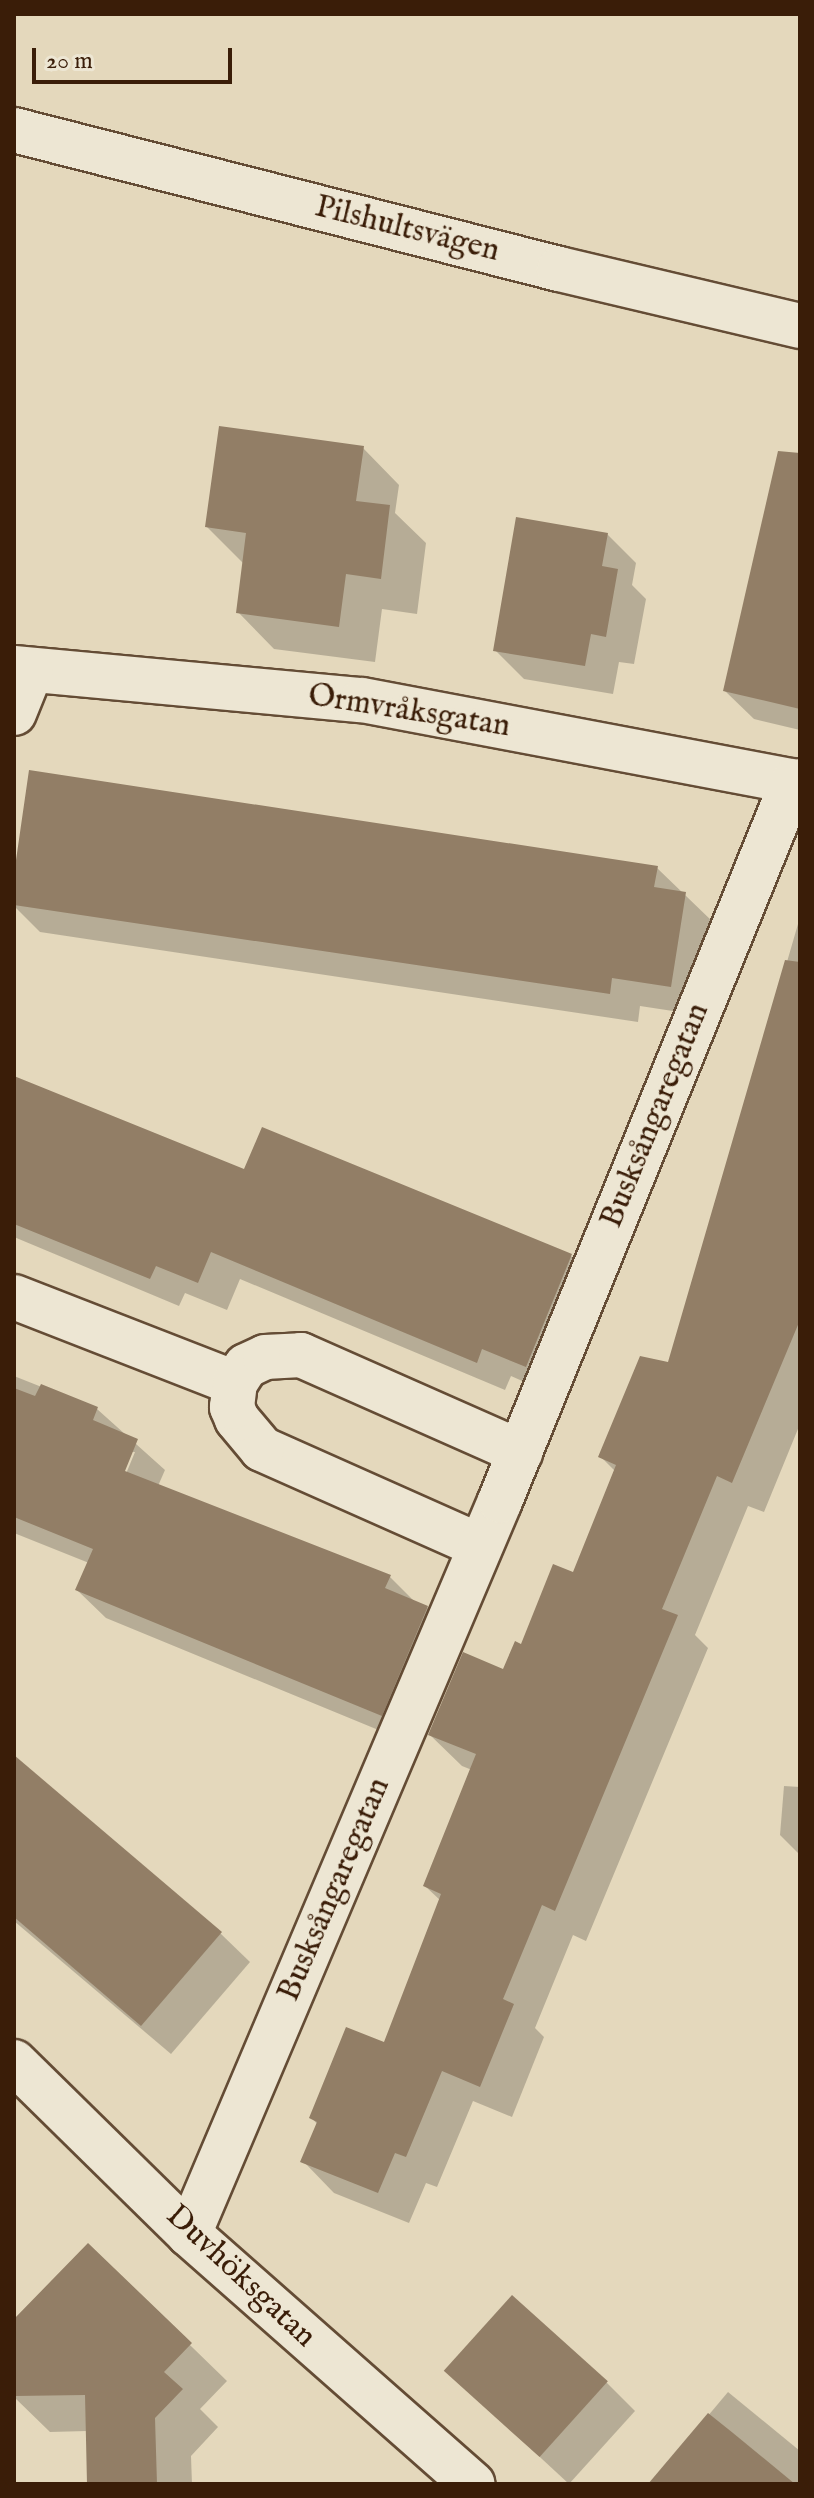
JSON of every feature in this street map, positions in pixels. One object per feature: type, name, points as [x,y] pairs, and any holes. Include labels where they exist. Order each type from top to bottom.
[{"type":"street","name":"Pilshultsvägen","points":[[14,130],[559,269],[800,326]]},
{"type":"street","points":[[14,713],[23,670]]},
{"type":"street","name":"Ormvråksgatan","points":[[23,670],[362,700],[796,782]]},
{"type":"street","name":"Busksångaregatan","points":[[189,2234],[520,1452],[796,782]]},
{"type":"street","points":[[14,1297],[235,1383]]},
{"type":"street","points":[[480,1546],[262,1449],[237,1419],[232,1407],[235,1383],[240,1372],[256,1360],[277,1353],[301,1355],[520,1452]]},
{"type":"street","name":"Duvhöksgatan","points":[[14,2062],[189,2234],[409,2431],[473,2484]]},
{"type":"building","points":[[219,426],[364,446],[356,501],[390,505],[381,579],[346,574],[339,627],[236,613],[246,533],[205,527]]},
{"type":"building","points":[[778,451],[800,453],[800,709],[723,691]]},
{"type":"building","points":[[516,517],[608,533],[602,566],[618,569],[606,637],[591,634],[585,666],[493,651]]},
{"type":"building","points":[[29,770],[658,866],[654,887],[686,892],[671,987],[612,978],[610,994],[14,905],[14,874]]},
{"type":"building","points":[[785,960],[800,962],[800,1320],[732,1483],[717,1476],[662,1609],[678,1615],[555,1911],[542,1905],[503,1999],[514,2004],[480,2087],[442,2071],[406,2157],[395,2153],[378,2193],[300,2162],[317,2122],[309,2118],[346,2027],[384,2042],[441,1894],[423,1886],[476,1754],[428,1735],[463,1652],[503,1669],[515,1641],[521,1644],[553,1564],[573,1572],[616,1465],[598,1457],[640,1356],[668,1362]]},
{"type":"building","points":[[14,1076],[244,1169],[262,1127],[572,1254],[526,1367],[482,1349],[477,1363],[211,1252],[198,1283],[156,1266],[150,1279],[14,1224]]},
{"type":"building","points":[[41,1384],[98,1407],[93,1420],[138,1439],[125,1471],[391,1575],[385,1588],[428,1606],[382,1716],[75,1590],[93,1549],[14,1517],[14,1388],[35,1396]]},
{"type":"building","points":[[14,1755],[222,1932],[141,2026],[14,1917]]},
{"type":"building","points":[[88,2243],[192,2343],[164,2372],[183,2389],[155,2418],[157,2484],[87,2484],[85,2395],[14,2396],[14,2319]]},
{"type":"building","points":[[512,2295],[608,2381],[540,2457],[444,2371]]},
{"type":"building","points":[[708,2413],[733,2433],[795,2484],[648,2484]]}]
